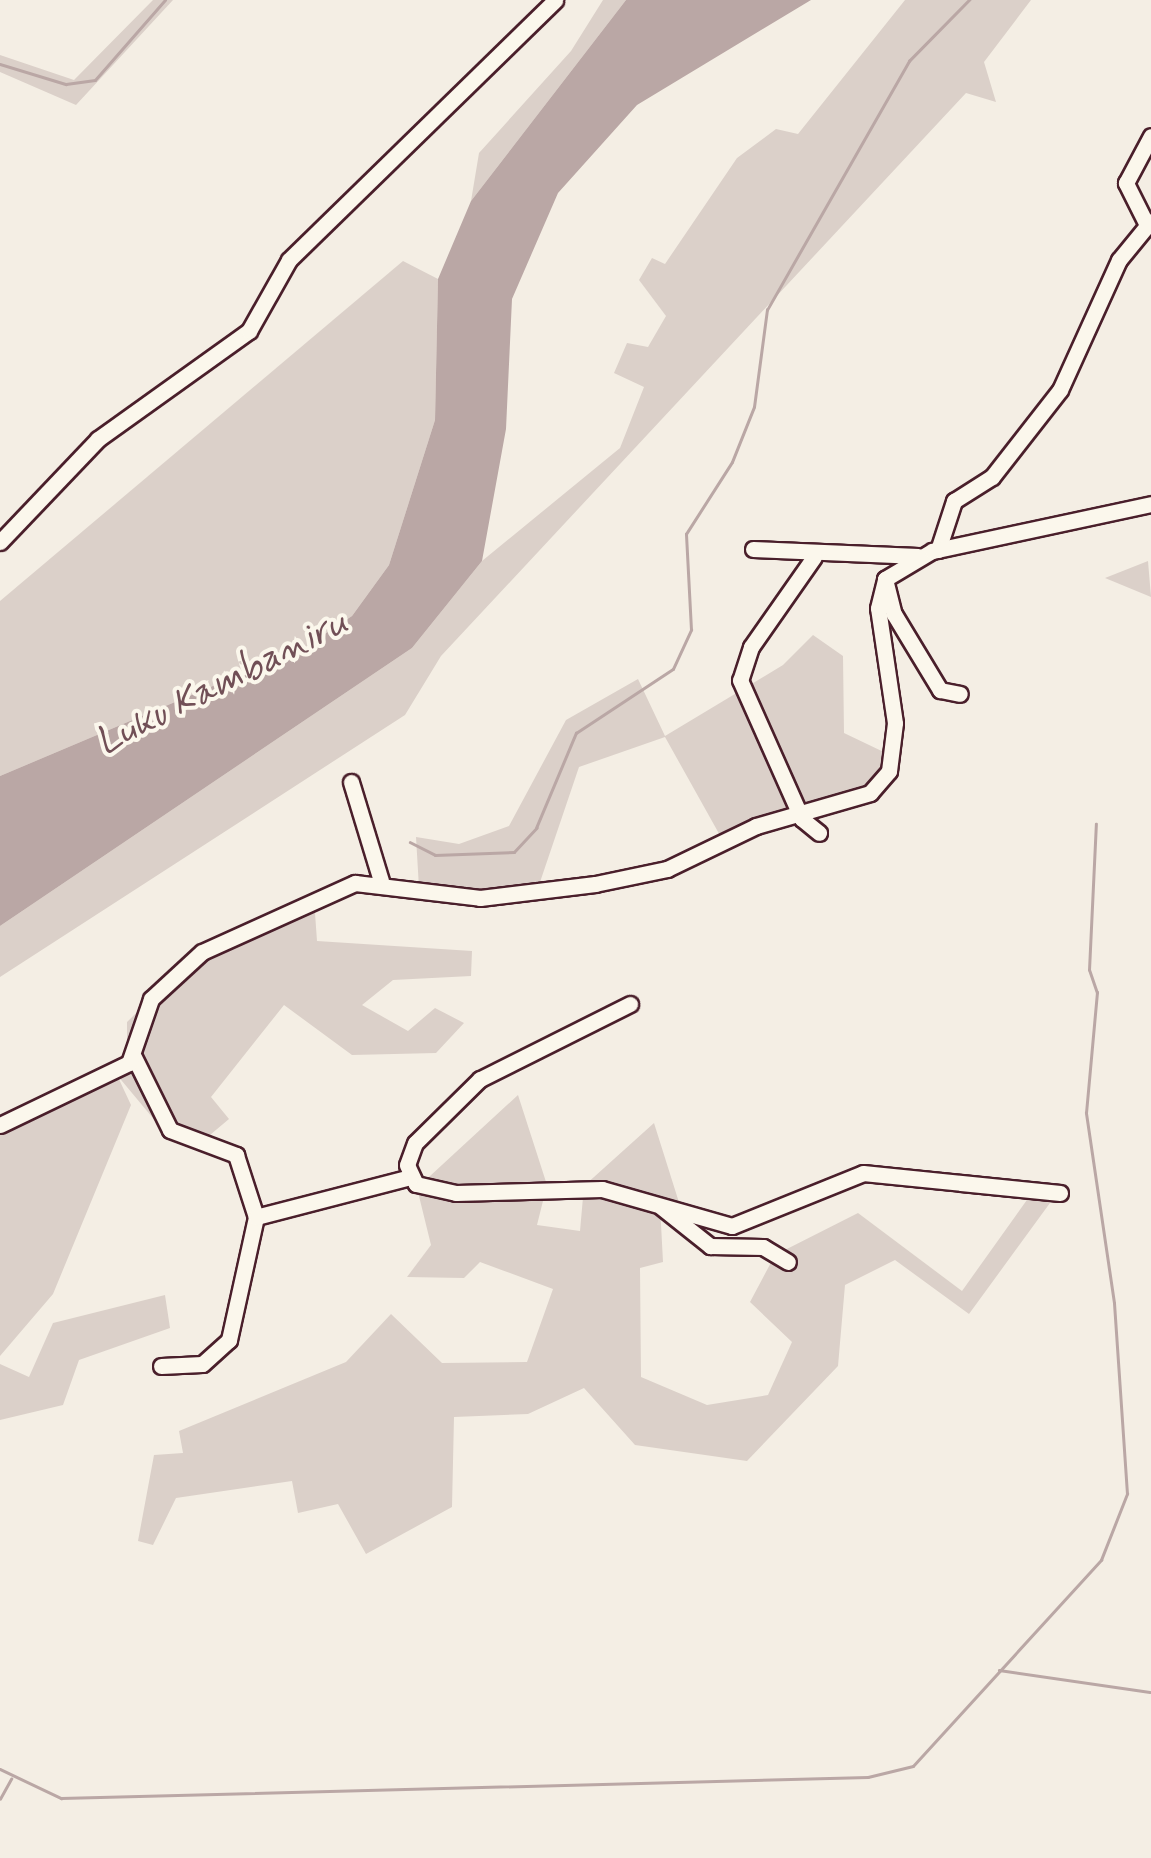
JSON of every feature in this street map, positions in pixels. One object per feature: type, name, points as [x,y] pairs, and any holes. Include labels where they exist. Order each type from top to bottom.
[{"type":"street","points":[[0,542],[98,440],[249,331],[289,260],[555,0]]},
{"type":"street","points":[[161,1366],[202,1364],[230,1340],[256,1217],[236,1155],[170,1130],[134,1058],[134,1032],[150,999],[202,952],[355,883],[381,880],[480,898],[595,884],[667,869],[798,812],[870,793],[889,771],[896,698],[878,608],[885,579],[930,553],[954,501],[992,477],[1060,390],[1148,222],[1126,183],[1151,136]]},
{"type":"street","points":[[753,550],[814,558],[930,553],[1151,504]]},
{"type":"street","points":[[814,558],[752,647],[740,680],[798,812],[819,833]]},
{"type":"street","points":[[885,579],[894,614],[940,690],[960,694]]},
{"type":"street","points":[[351,782],[381,880]]},
{"type":"street","points":[[410,1177],[421,1134],[480,1079],[630,1004]]},
{"type":"street","points":[[0,1126],[134,1058]]},
{"type":"street","points":[[256,1217],[410,1177],[456,1193],[578,1186],[732,1226],[863,1174],[1060,1193]]},
{"type":"street","points":[[658,1204],[710,1246],[763,1246],[788,1262]]},
{"type":"shaded area","points":[[153,0],[173,0],[76,105],[0,72],[0,55],[74,80]]},
{"type":"shaded area","points":[[603,0],[626,0],[471,201],[479,153],[571,51]]},
{"type":"shaded area","points":[[905,0],[1031,0],[984,62],[996,102],[966,93],[441,656],[405,715],[0,977],[0,926],[412,648],[482,561],[620,448],[644,387],[614,373],[627,343],[648,347],[666,316],[639,280],[652,258],[665,264],[737,158],[776,129],[798,134]]},
{"type":"shaded area","points":[[403,261],[438,279],[435,420],[389,565],[352,616],[305,647],[0,776],[0,601]]},
{"type":"shaded area","points":[[1148,561],[1151,597],[1105,578]]},
{"type":"shaded area","points":[[813,635],[843,656],[844,733],[890,755],[881,781],[722,839],[665,737],[579,767],[538,888],[419,888],[416,837],[459,844],[509,826],[566,720],[638,679],[665,736],[783,665]]},
{"type":"shaded area","points":[[314,899],[317,941],[472,951],[471,976],[393,980],[362,1005],[408,1031],[435,1008],[464,1023],[436,1053],[352,1055],[284,1005],[211,1097],[229,1119],[204,1140],[157,1123],[117,1075],[131,1105],[53,1294],[0,1356],[0,1124],[127,1061],[127,1022],[204,947]]},
{"type":"shaded area","points":[[518,1095],[547,1185],[537,1225],[580,1231],[584,1186],[654,1123],[682,1212],[660,1205],[663,1262],[640,1268],[641,1377],[707,1405],[768,1395],[792,1342],[750,1302],[775,1255],[858,1213],[962,1291],[1034,1190],[1058,1192],[969,1314],[895,1260],[845,1285],[838,1366],[747,1461],[635,1445],[584,1388],[528,1414],[454,1417],[452,1507],[366,1554],[338,1504],[298,1513],[292,1481],[176,1498],[153,1545],[138,1541],[154,1455],[183,1453],[179,1431],[346,1362],[391,1314],[442,1363],[527,1362],[553,1289],[480,1262],[464,1278],[407,1277],[431,1245],[417,1188]]},
{"type":"shaded area","points":[[165,1295],[170,1328],[79,1360],[63,1405],[0,1420],[0,1364],[29,1377],[53,1323]]},
{"type":"water","name":"Luku Kambaniru","points":[[626,0],[811,0],[637,105],[558,193],[512,299],[506,429],[482,561],[412,648],[0,926],[0,776],[305,647],[352,616],[389,565],[435,420],[438,279],[471,201]]},
{"type":"waterway","points":[[0,64],[66,84],[95,80],[165,0]]},
{"type":"waterway","points":[[410,842],[435,855],[514,852],[536,828],[576,733],[673,669],[691,630],[686,534],[732,462],[754,407],[767,310],[909,61],[969,0]]},
{"type":"waterway","points":[[0,1769],[61,1798],[868,1777],[913,1766],[1101,1560],[1127,1494],[1114,1303],[1086,1113],[1097,993],[1089,970],[1096,824]]},
{"type":"waterway","points":[[999,1670],[1149,1692]]},
{"type":"waterway","points":[[0,1799],[11,1779]]}]
